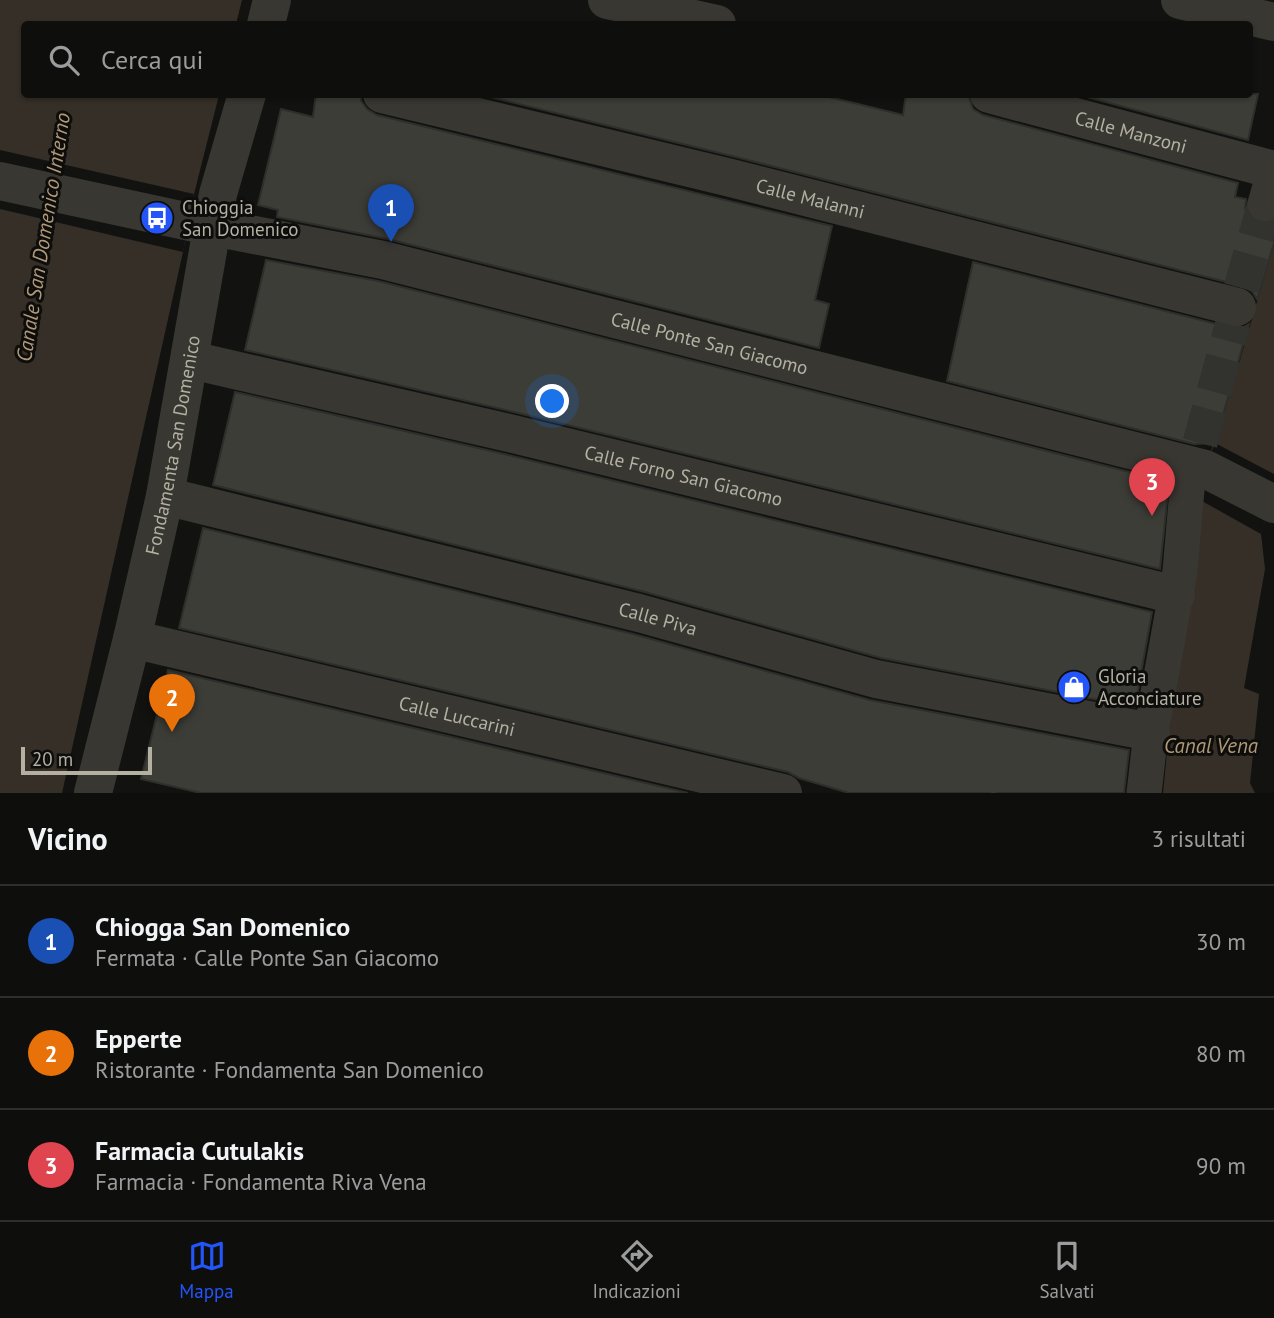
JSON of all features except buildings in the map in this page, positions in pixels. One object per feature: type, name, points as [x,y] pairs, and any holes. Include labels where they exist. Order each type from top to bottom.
[{"type":"street","points":[[267,21],[272,0]]},
{"type":"street","points":[[607,0],[703,21]]},
{"type":"street","points":[[1180,0],[1274,22]]},
{"type":"street","name":"Fondamenta San Domenico","points":[[93,793],[165,496],[191,360],[203,225],[218,194],[246,98]]},
{"type":"street","name":"Calle Malanni","points":[[399,98],[731,178],[1237,306]]},
{"type":"street","name":"Calle Manzoni","points":[[1002,98],[1271,182]]},
{"type":"street","name":"Calle Ponte San Giacomo","points":[[0,181],[383,260],[1196,480],[1273,504]]},
{"type":"street","name":"Calle Forno San Giacomo","points":[[191,360],[509,433],[1176,595]]},
{"type":"street","points":[[1144,793],[1151,732],[1196,480]]},
{"type":"street","name":"Calle Piva","points":[[165,496],[639,613],[876,679],[1151,732]]},
{"type":"street","name":"Calle Luccarini","points":[[132,639],[783,793]]},
{"type":"path","points":[[475,573],[509,433]]},
{"type":"water","name":"Canale San Domenico Interno","points":[[0,0],[242,0],[237,21],[21,21],[21,98],[218,98],[194,194],[62,793],[0,793]]},
{"type":"water","name":"Canal Vena","points":[[1274,243],[1274,494],[1261,534],[1265,569],[1244,688],[1259,694],[1250,783],[1255,793],[1163,793],[1174,682],[1205,469]]},
{"type":"pier","points":[[0,150],[194,194],[183,252],[0,209]]},
{"type":"pier","points":[[1215,443],[1274,474],[1274,494],[1261,534],[1193,496]]},
{"type":"tunnel","points":[[1241,288],[1265,204]]},
{"type":"tunnel","points":[[1200,443],[1233,323]]},
{"type":"place","name":"Chioggia San Domenico","points":[[157,218]]},
{"type":"place","name":"Chiogga San Domenico","points":[[391,242]]},
{"type":"place","name":"Farmacia Cutulakis","points":[[1152,516]]},
{"type":"place","name":"Gloria Acconciature","points":[[1074,687]]},
{"type":"place","name":"Epperte","points":[[172,732]]}]
